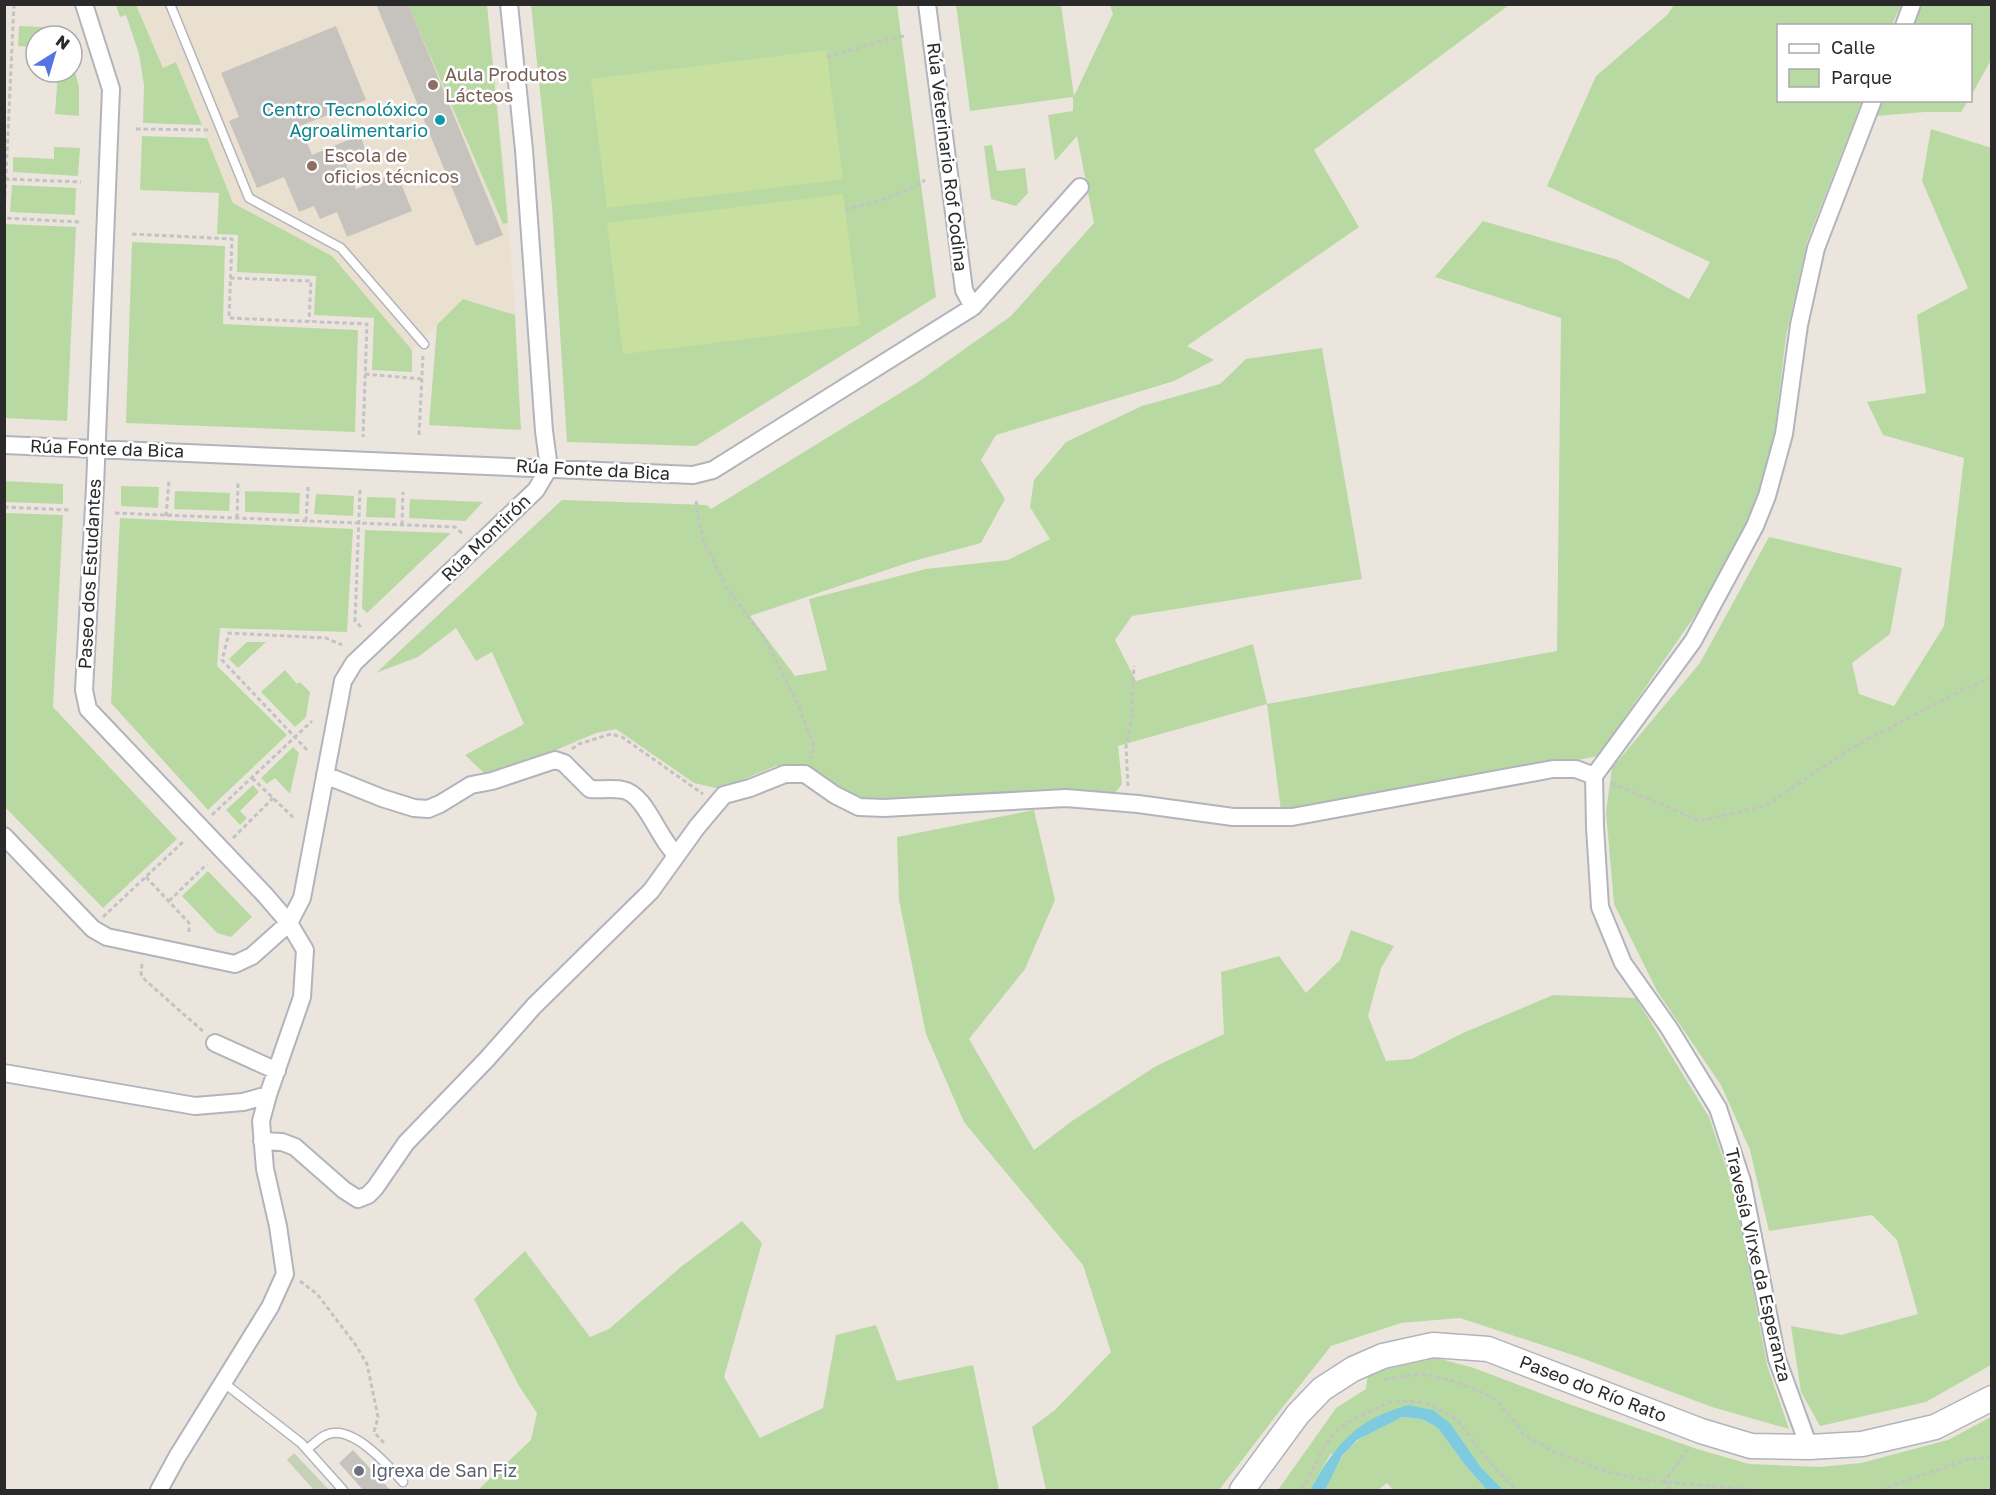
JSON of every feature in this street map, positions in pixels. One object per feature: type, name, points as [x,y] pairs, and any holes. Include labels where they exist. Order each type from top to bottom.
[{"type":"street","name":"Paseo dos Estudantes","points":[[84,4],[111,89],[84,690],[88,709],[289,923],[305,950],[302,997],[261,1121],[262,1141],[284,1270]]},
{"type":"street","points":[[509,4],[524,150],[544,431],[549,468]]},
{"type":"street","name":"Rúa Veterinario Rof Codina","points":[[927,4],[964,290],[973,307]]},
{"type":"street","points":[[1905,24],[1912,4]]},
{"type":"street","points":[[262,1141],[282,1142],[295,1147],[344,1190],[358,1199],[368,1195],[406,1143],[487,1059],[534,1006],[651,891],[724,795],[750,788],[785,774],[805,774],[859,807],[884,808],[1066,798],[1129,803],[1233,818],[1292,817],[1553,769],[1576,769],[1594,776],[1693,641],[1755,526],[1767,496],[1784,434],[1799,324],[1816,248],[1872,102]]},
{"type":"street","name":"Rúa Fonte da Bica","points":[[4,445],[693,475],[714,470],[973,307],[1080,187]]},
{"type":"street","name":"Rúa Montirón","points":[[289,923],[302,898],[343,681],[354,663],[536,490],[549,468]]},
{"type":"street","points":[[325,775],[382,798],[414,807],[428,808],[440,804],[471,785],[492,781],[555,760],[564,763],[590,789],[625,790],[639,800],[656,823],[669,849],[677,855]]},
{"type":"street","name":"Travesía Virxe da Esperanza","points":[[1594,776],[1600,907],[1623,963],[1669,1028],[1718,1108],[1742,1181],[1777,1359],[1809,1448]]},
{"type":"street","points":[[4,836],[93,929],[107,938],[235,963],[252,957],[289,923]]},
{"type":"street","points":[[215,1043],[278,1071]]},
{"type":"street","points":[[6,1075],[195,1106],[243,1102],[268,1095]]},
{"type":"street","points":[[159,1491],[177,1457],[270,1307],[285,1274],[284,1270]]},
{"type":"street","name":"Paseo do Río Rato","points":[[1242,1491],[1298,1414],[1322,1389],[1353,1369],[1383,1356],[1433,1345],[1488,1349],[1701,1431],[1751,1446],[1809,1448],[1862,1444],[1935,1427],[1992,1398]]},
{"type":"lane","points":[[170,4],[249,198],[341,248],[424,344]]},
{"type":"lane","points":[[224,1383],[307,1449],[343,1491]]},
{"type":"lane","points":[[307,1449],[327,1434],[343,1433],[371,1449],[403,1482]]},
{"type":"path","points":[[14,4],[4,218],[80,222]]},
{"type":"path","points":[[827,57],[874,45],[887,39],[906,36]]},
{"type":"path","points":[[136,129],[222,130]]},
{"type":"path","points":[[5,179],[81,182]]},
{"type":"path","points":[[845,209],[878,202],[908,191],[926,180]]},
{"type":"path","points":[[132,234],[232,239],[229,318],[367,324],[363,437]]},
{"type":"path","points":[[231,278],[310,281],[309,321]]},
{"type":"path","points":[[419,435],[424,344]]},
{"type":"path","points":[[365,374],[422,379]]},
{"type":"path","points":[[166,516],[169,480]]},
{"type":"path","points":[[237,518],[238,483]]},
{"type":"path","points":[[306,521],[308,487]]},
{"type":"path","points":[[360,490],[355,621],[361,627]]},
{"type":"path","points":[[402,525],[403,492]]},
{"type":"path","points":[[696,501],[704,542],[727,588],[765,639],[799,707],[814,746],[805,774]]},
{"type":"path","points":[[4,507],[69,510]]},
{"type":"path","points":[[115,513],[455,527],[462,533]]},
{"type":"path","points":[[307,750],[222,660],[229,633],[326,638],[342,645]]},
{"type":"path","points":[[1129,803],[1126,746],[1131,722],[1134,666]]},
{"type":"path","points":[[1594,776],[1700,821],[1767,805],[1853,747],[1960,691],[1992,678]]},
{"type":"path","points":[[212,815],[312,721]]},
{"type":"path","points":[[555,760],[579,744],[611,734],[621,737],[717,804]]},
{"type":"path","points":[[252,778],[295,819]]},
{"type":"path","points":[[233,838],[273,798]]},
{"type":"path","points":[[103,916],[185,840]]},
{"type":"path","points":[[169,901],[207,864]]},
{"type":"path","points":[[146,877],[189,923],[189,935]]},
{"type":"path","points":[[142,964],[141,974],[146,980],[215,1043]]},
{"type":"path","points":[[284,1270],[317,1294],[355,1344],[367,1364],[378,1418],[374,1432],[389,1448]]},
{"type":"path","points":[[1378,1380],[1422,1374],[1450,1380],[1481,1392],[1496,1400],[1522,1434],[1553,1451],[1607,1472],[1644,1480],[1756,1491]]},
{"type":"path","points":[[1302,1491],[1333,1434],[1350,1420],[1390,1402],[1407,1401],[1427,1403],[1456,1419],[1491,1464],[1516,1491]]},
{"type":"path","points":[[1665,1481],[1701,1431]]},
{"type":"path","points":[[1880,1491],[1966,1460],[1992,1457]]},
{"type":"path","points":[[1665,1481],[1670,1491]]},
{"type":"shaded area","points":[[136,5],[487,5],[504,166],[515,315],[463,299],[412,350],[332,256],[233,203],[177,63],[163,69]]},
{"type":"green space","points":[[956,4],[1061,5],[1074,96],[1113,14],[1110,5],[1509,5],[1314,150],[1359,227],[1187,346],[1214,360],[1174,381],[996,435],[981,460],[1005,499],[981,543],[910,562],[750,616],[795,676],[827,670],[809,599],[926,569],[1008,560],[1050,539],[1030,507],[1034,480],[1066,442],[1142,406],[1220,384],[1246,359],[1322,348],[1362,579],[1132,616],[1115,640],[1136,681],[1253,644],[1267,704],[1118,746],[1122,784],[1114,794],[1040,791],[935,802],[871,803],[830,784],[807,768],[776,766],[720,789],[694,783],[616,729],[596,733],[521,765],[487,776],[465,755],[524,724],[492,652],[476,661],[456,628],[418,657],[376,673],[562,500],[707,505],[711,509],[918,382],[1011,316],[1094,223],[1077,136],[1055,161],[1048,115],[1073,111],[1073,97],[970,111]]},
{"type":"green space","points":[[116,5],[136,5],[163,68],[176,62],[202,125],[143,123],[144,85],[139,54],[126,15],[120,17]]},
{"type":"green space","points":[[408,5],[487,5],[508,223],[503,224]]},
{"type":"green space","points":[[531,5],[897,5],[936,297],[696,446],[567,442],[552,206]]},
{"type":"green space","points":[[1674,5],[1901,5],[1892,24],[1777,24],[1777,102],[1862,102],[1807,242],[1786,336],[1770,471],[1732,562],[1598,756],[1411,793],[1281,811],[1267,704],[1557,651],[1561,318],[1435,277],[1483,221],[1618,260],[1689,299],[1710,262],[1547,186],[1596,76],[1667,15]]},
{"type":"green space","points":[[1921,5],[1991,5],[1991,60],[1972,94],[1972,24],[1913,24]]},
{"type":"green space","points":[[19,26],[24,26],[24,46],[18,46]]},
{"type":"green space","points":[[826,50],[843,179],[607,208],[591,79]]},
{"type":"green space","points":[[57,84],[78,84],[79,116],[55,114]]},
{"type":"green space","points":[[1881,102],[1967,102],[1961,112],[1875,116]]},
{"type":"green space","points":[[1931,129],[1992,148],[1991,1365],[1926,1402],[1820,1426],[1801,1392],[1791,1326],[1841,1335],[1918,1314],[1897,1240],[1872,1215],[1769,1231],[1750,1150],[1721,1085],[1657,991],[1614,904],[1606,812],[1612,768],[1700,663],[1769,537],[1902,568],[1890,634],[1852,663],[1859,694],[1894,706],[1944,626],[1964,458],[1883,435],[1867,402],[1926,393],[1917,315],[1968,288],[1922,181]]},
{"type":"green space","points":[[142,136],[207,138],[233,203],[332,256],[412,350],[412,372],[372,370],[374,318],[314,315],[316,276],[237,272],[238,235],[217,234],[219,193],[140,190]]},
{"type":"green space","points":[[992,145],[997,171],[1025,168],[1028,193],[1016,206],[991,199],[984,146]]},
{"type":"green space","points":[[54,147],[80,148],[78,176],[13,172],[13,157],[54,159]]},
{"type":"green space","points":[[12,185],[76,188],[75,215],[10,212]]},
{"type":"green space","points":[[843,194],[860,325],[623,354],[607,223]]},
{"type":"green space","points":[[5,224],[76,227],[67,421],[5,418]]},
{"type":"green space","points":[[132,242],[225,246],[223,324],[358,330],[355,432],[126,423]]},
{"type":"green space","points":[[463,299],[515,315],[521,430],[429,425],[437,325]]},
{"type":"green space","points":[[5,481],[63,484],[63,504],[5,502]]},
{"type":"green space","points":[[121,486],[159,487],[158,508],[121,506]]},
{"type":"green space","points":[[175,491],[230,493],[229,511],[174,509]]},
{"type":"green space","points":[[245,491],[300,493],[299,514],[245,512]]},
{"type":"green space","points":[[316,494],[354,496],[353,516],[314,514]]},
{"type":"green space","points":[[367,497],[396,498],[395,518],[366,517]]},
{"type":"green space","points":[[410,499],[483,502],[465,521],[409,518]]},
{"type":"green space","points":[[5,513],[63,515],[53,707],[177,839],[103,908],[5,807]]},
{"type":"green space","points":[[120,518],[353,529],[347,632],[220,628],[217,666],[287,735],[208,810],[111,703]]},
{"type":"green space","points":[[365,530],[451,533],[367,613],[362,608]]},
{"type":"green space","points":[[247,642],[266,642],[238,668],[229,659]]},
{"type":"green space","points":[[285,670],[297,684],[300,682],[310,692],[306,717],[295,727],[261,692]]},
{"type":"green space","points":[[293,747],[299,753],[290,794],[275,778],[267,784],[261,778]]},
{"type":"green space","points":[[253,785],[259,792],[240,811],[247,818],[240,825],[226,810]]},
{"type":"green space","points":[[1034,810],[1055,900],[1025,969],[969,1039],[1034,1150],[1072,1121],[1156,1066],[1224,1034],[1221,972],[1279,956],[1306,993],[1340,960],[1351,930],[1394,946],[1381,968],[1368,1016],[1386,1061],[1412,1059],[1463,1033],[1553,995],[1636,998],[1709,1117],[1735,1194],[1767,1365],[1789,1429],[1712,1407],[1579,1357],[1460,1318],[1401,1323],[1331,1346],[1219,1490],[1046,1490],[1032,1427],[1055,1410],[1111,1352],[1083,1265],[964,1122],[926,1034],[899,900],[897,837]]},
{"type":"green space","points":[[208,871],[252,917],[231,937],[217,933],[182,896]]},
{"type":"green space","points":[[742,1221],[762,1243],[724,1377],[760,1438],[823,1408],[836,1335],[876,1325],[897,1381],[973,1365],[999,1490],[478,1490],[531,1440],[537,1413],[519,1386],[474,1299],[525,1251],[590,1337],[609,1329],[682,1266]]},
{"type":"green space","points":[[1437,1358],[1474,1368],[1697,1449],[1749,1464],[1819,1467],[1861,1463],[1948,1440],[1991,1417],[1991,1490],[1503,1490],[1480,1466],[1451,1424],[1408,1405],[1330,1455],[1310,1490],[1278,1490],[1336,1408],[1366,1389],[1368,1373]]},
{"type":"green space","points":[[1402,1417],[1422,1419],[1438,1428],[1487,1490],[1393,1490],[1387,1483],[1378,1490],[1325,1490],[1339,1462],[1354,1444],[1373,1431]]},
{"type":"green space","points":[[294,1453],[329,1490],[314,1490],[287,1460]]},
{"type":"water","points":[[1408,1405],[1433,1410],[1451,1424],[1480,1466],[1503,1490],[1487,1490],[1438,1428],[1422,1419],[1402,1417],[1357,1440],[1342,1456],[1325,1490],[1310,1490],[1329,1459],[1349,1436],[1374,1418]]},
{"type":"building","name":"Centro Tecnolóxico Agroalimentario","points":[[376,4],[408,4],[503,235],[476,246]]},
{"type":"building","points":[[336,26],[366,100],[300,126],[312,155],[360,135],[368,156],[346,165],[356,189],[397,173],[412,211],[347,237],[337,212],[320,219],[314,206],[299,212],[284,177],[257,188],[229,121],[239,117],[221,73]]},
{"type":"building","name":"Igrexa de San Fiz","points":[[353,1450],[391,1491],[364,1491],[339,1463]]},
{"type":"place","name":"Aula Produtos Lácteos","points":[[433,85]]},
{"type":"place","name":"Centro Tecnolóxico Agroalimentario","points":[[440,120]]},
{"type":"place","name":"Escola de oficios técnicos","points":[[312,166]]},
{"type":"place","name":"Igrexa de San Fiz","points":[[359,1471]]}]
